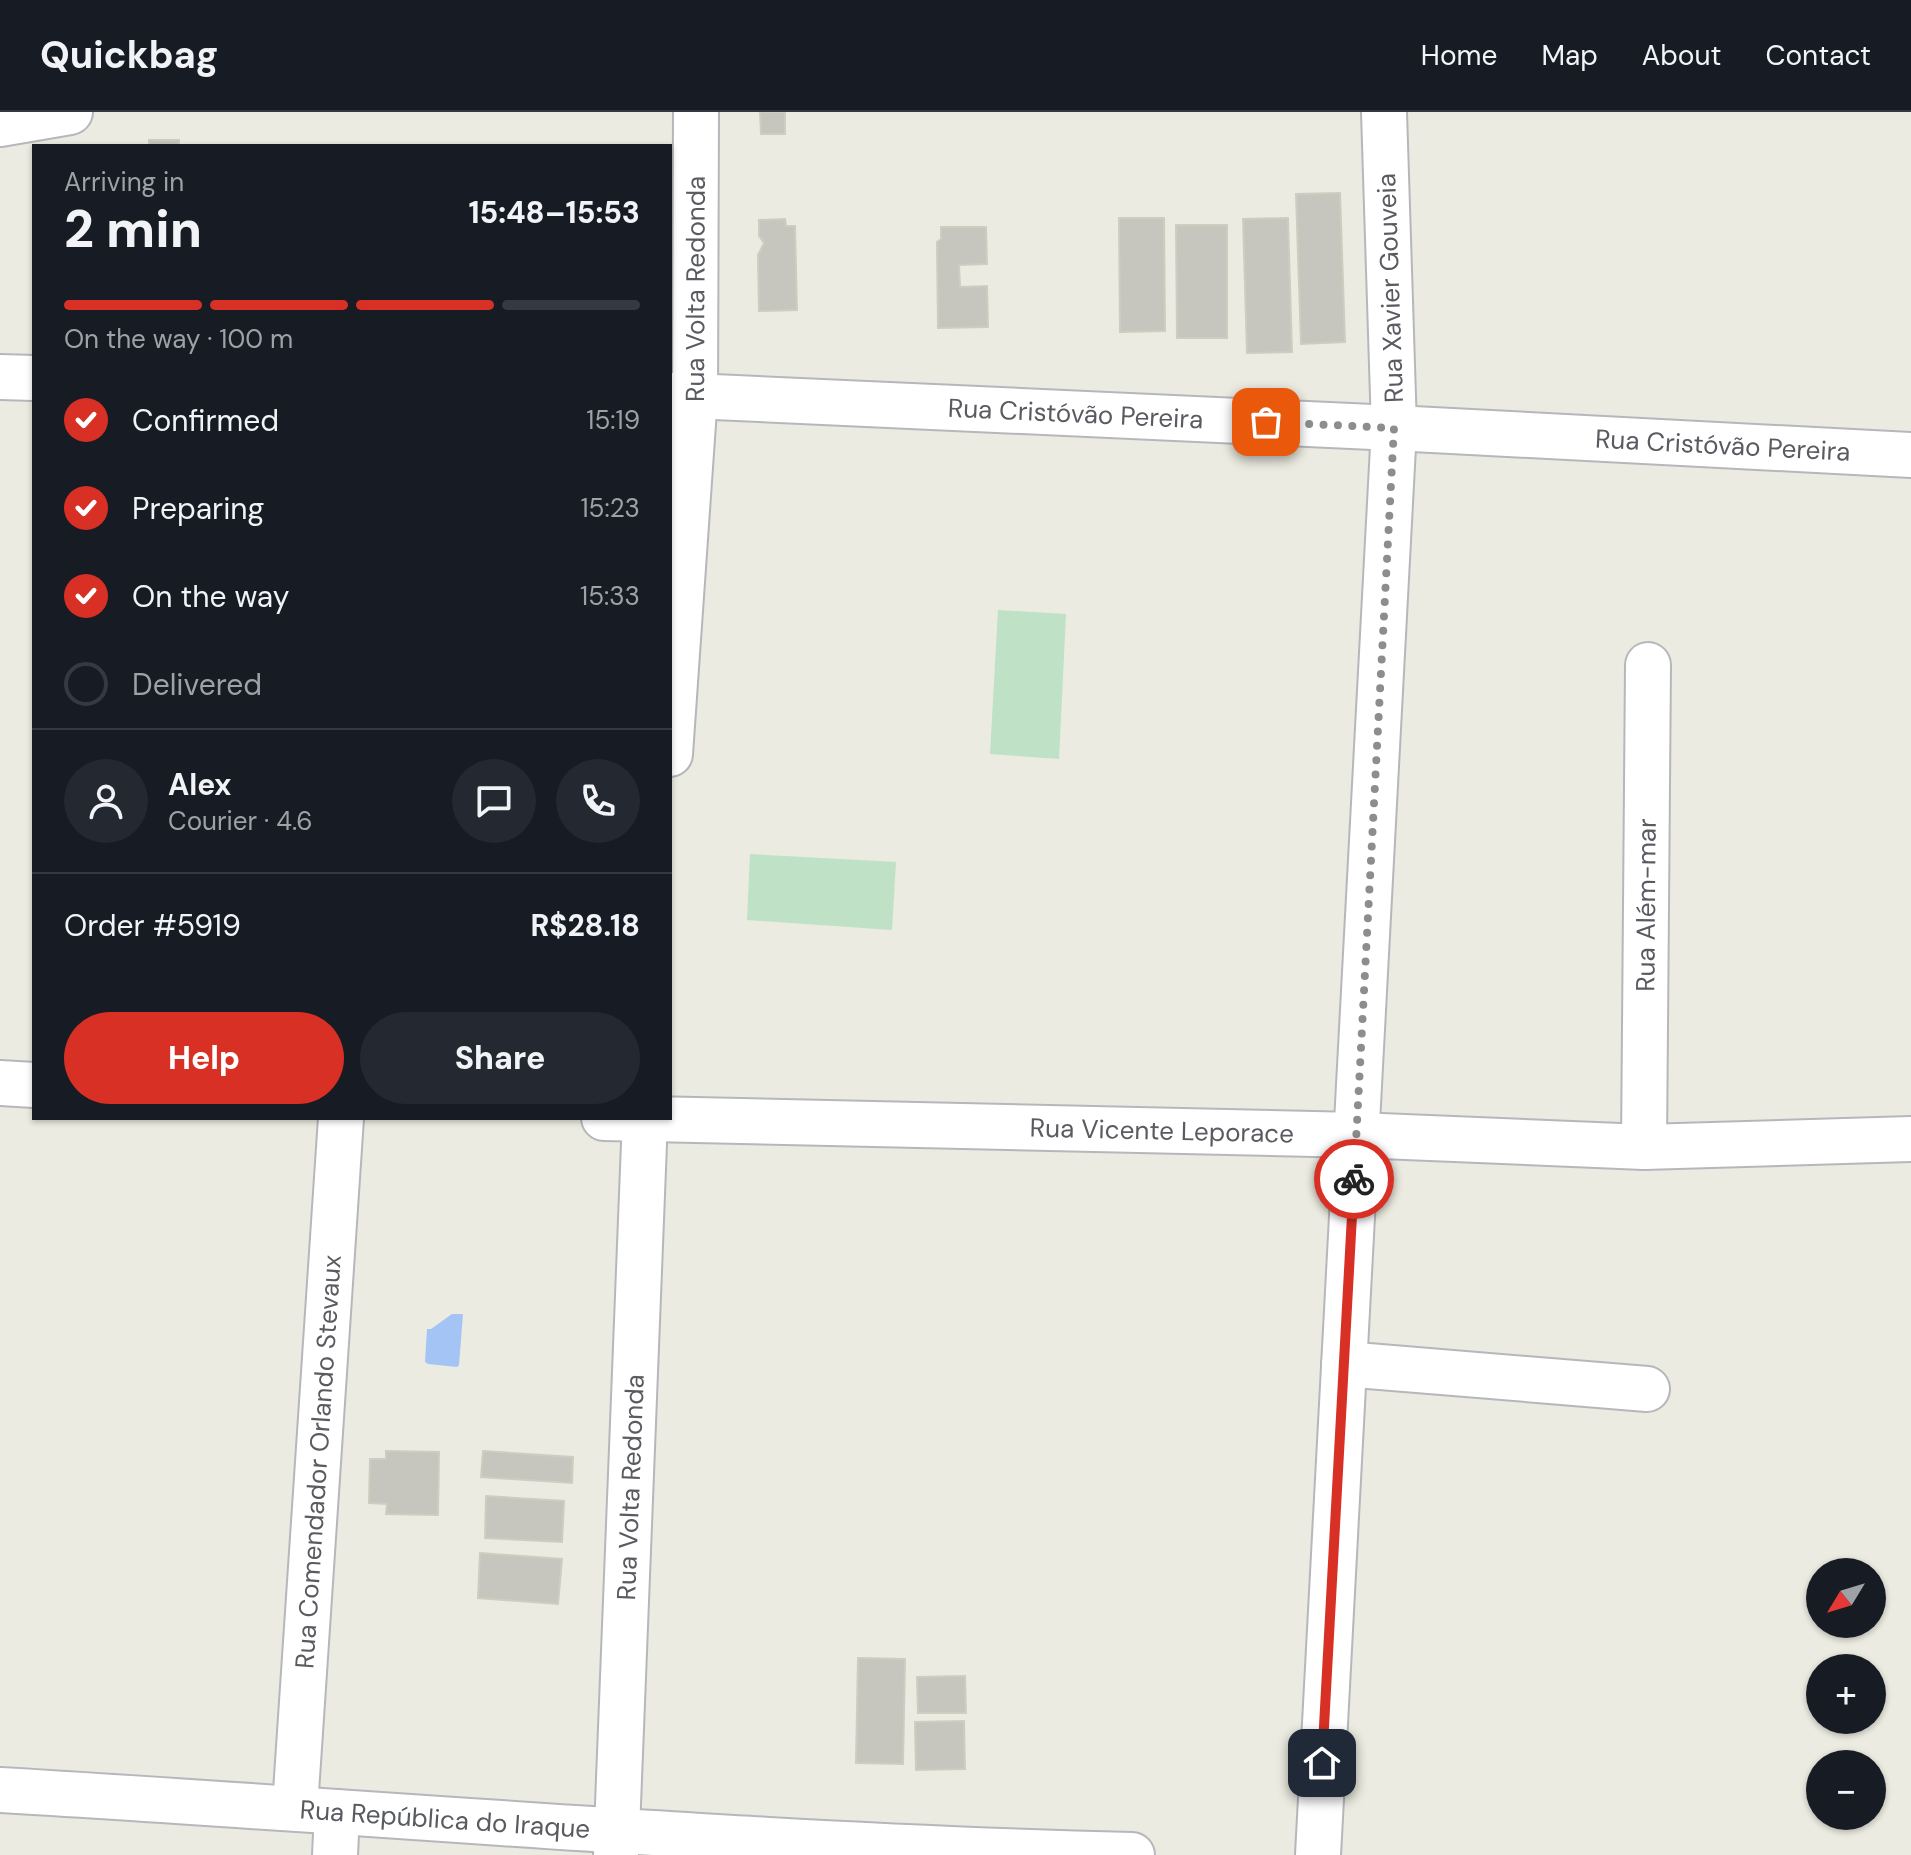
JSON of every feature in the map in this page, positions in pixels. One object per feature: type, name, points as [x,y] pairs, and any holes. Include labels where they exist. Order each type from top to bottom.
[{"type":"street","points":[[0,124],[70,112]]},
{"type":"street","name":"Rua Volta Redonda","points":[[672,694],[696,112]]},
{"type":"street","name":"Rua Xavier Gouveia","points":[[1318,1855],[1394,428],[1384,112]]},
{"type":"street","points":[[0,377],[32,378]]},
{"type":"street","name":"Rua Cristóvão Pereira","points":[[682,395],[1911,455]]},
{"type":"street","name":"Rua Além-mar","points":[[1644,1147],[1648,665]]},
{"type":"street","points":[[0,1083],[32,1085]]},
{"type":"street","name":"Rua Comendador Orlando Stevaux","points":[[335,1855],[316,1810],[341,1120]]},
{"type":"street","name":"Rua Volta Redonda","points":[[617,1844],[631,1120]]},
{"type":"street","name":"Rua Vicente Leporace","points":[[672,1120],[1357,1135],[1644,1147],[1911,1139]]},
{"type":"street","points":[[1344,1364],[1647,1389]]},
{"type":"street","name":"Rua República do Iraque","points":[[0,1790],[316,1810],[617,1844],[1132,1855]]},
{"type":"green space","points":[[998,610],[1066,614],[1059,759],[990,754]]},
{"type":"green space","points":[[750,854],[896,862],[892,930],[747,920]]},
{"type":"water","points":[[452,1314],[463,1314],[459,1365],[428,1364],[425,1362],[427,1329]]},
{"type":"building","points":[[760,112],[785,112],[785,134],[761,134]]},
{"type":"building","points":[[149,140],[179,140],[179,144],[149,144]]},
{"type":"building","points":[[1340,193],[1345,342],[1301,344],[1296,194]]},
{"type":"building","points":[[1119,218],[1164,218],[1165,331],[1120,332]]},
{"type":"building","points":[[1288,218],[1292,352],[1247,353],[1243,219]]},
{"type":"building","points":[[785,219],[786,226],[795,226],[797,310],[759,311],[758,255],[764,243],[759,236],[759,220]]},
{"type":"building","points":[[1176,225],[1227,225],[1227,338],[1177,338]]},
{"type":"building","points":[[941,227],[986,227],[987,264],[959,265],[960,287],[987,286],[988,327],[938,328],[937,242],[941,239]]},
{"type":"building","points":[[386,1451],[439,1452],[438,1515],[386,1514],[387,1504],[369,1503],[370,1459],[386,1459]]},
{"type":"building","points":[[483,1451],[573,1457],[572,1483],[481,1477]]},
{"type":"building","points":[[486,1496],[564,1501],[562,1542],[485,1538]]},
{"type":"building","points":[[480,1553],[562,1559],[558,1604],[478,1598]]},
{"type":"building","points":[[858,1658],[905,1659],[903,1764],[856,1763]]},
{"type":"building","points":[[965,1676],[966,1713],[918,1713],[917,1677]]},
{"type":"building","points":[[964,1721],[965,1769],[916,1770],[915,1722]]},
{"type":"way so far","points":[[1266,422],[1394,428],[1354,1179]]},
{"type":"route","points":[[1322,1763],[1354,1179]]}]
